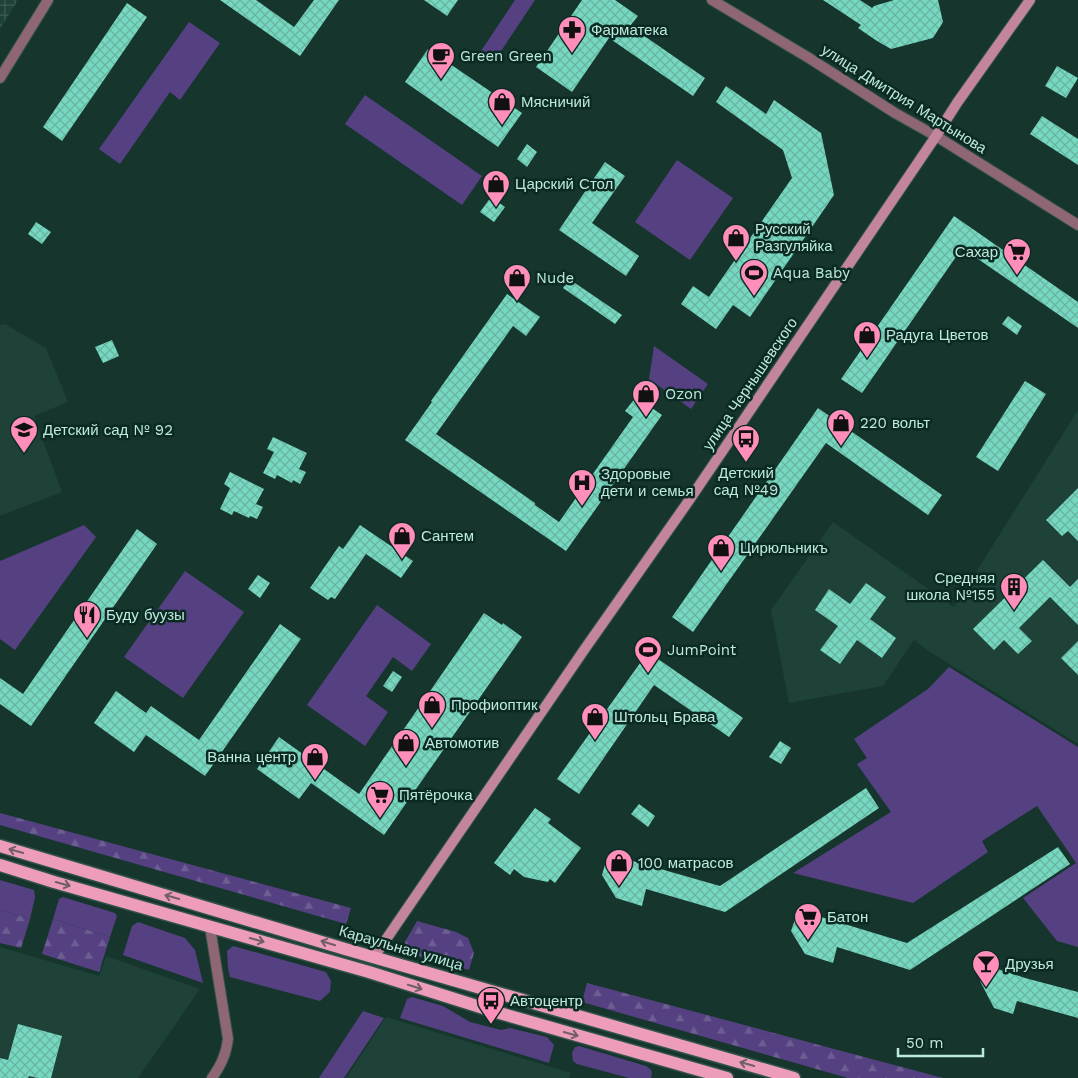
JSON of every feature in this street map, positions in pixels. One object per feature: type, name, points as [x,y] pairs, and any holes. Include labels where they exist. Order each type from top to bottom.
[{"type":"main road","name":"улица Чернышевского","points":[[374,957],[584,650],[695,492],[957,103],[1030,0]]},
{"type":"main road","name":"Караульная улица","points":[[0,846],[374,957],[794,1078]]},
{"type":"main road","points":[[0,865],[369,972],[505,1015],[727,1078]]},
{"type":"main road","points":[[369,972],[374,957]]},
{"type":"street","points":[[0,78],[48,0]]},
{"type":"street","name":"улица Дмитрия Мартынова","points":[[712,0],[1078,225]]},
{"type":"street","points":[[210,927],[228,1039],[226,1052],[212,1078]]},
{"type":"shaded area","points":[[0,0],[18,0],[0,29]]},
{"type":"shaded area","name":"Детский сад № 92","points":[[5,324],[46,348],[68,402],[34,416],[62,492],[0,516],[0,325]]},
{"type":"shaded area","points":[[1078,410],[1078,744],[914,640],[883,686],[789,703],[771,610],[833,522],[954,607]]},
{"type":"shaded area","points":[[0,947],[99,976],[106,956],[200,989],[138,1078],[0,1078]]},
{"type":"shaded area","points":[[386,1017],[571,1073],[569,1078],[346,1078]]},
{"type":"green space","points":[[515,0],[535,0],[493,63],[479,54]]},
{"type":"green space","points":[[189,22],[220,43],[180,100],[170,92],[120,164],[99,149]]},
{"type":"green space","points":[[365,95],[482,176],[462,205],[345,124]]},
{"type":"green space","points":[[677,160],[733,198],[690,260],[635,222]]},
{"type":"green space","points":[[654,346],[708,384],[691,409],[649,379]]},
{"type":"green space","points":[[84,525],[96,537],[15,650],[0,639],[0,561]]},
{"type":"green space","points":[[185,571],[244,612],[183,698],[124,657]]},
{"type":"green space","points":[[377,605],[431,644],[412,671],[393,657],[366,696],[388,712],[365,746],[307,705]]},
{"type":"green space","points":[[949,667],[1078,747],[1078,947],[1057,941],[1023,898],[1076,863],[1037,806],[982,841],[988,852],[913,903],[793,873],[891,812],[857,764],[867,758],[854,739],[928,689]]},
{"type":"green space","points":[[0,813],[351,908],[346,924],[0,825]]},
{"type":"green space","points":[[0,880],[34,890],[35,897],[30,919],[0,910]]},
{"type":"green space","points":[[63,897],[115,913],[117,916],[110,937],[53,919],[59,899]]},
{"type":"green space","points":[[0,910],[30,919],[21,948],[0,943]]},
{"type":"green space","points":[[53,919],[110,937],[99,972],[42,954]]},
{"type":"green space","points":[[417,921],[456,932],[468,938],[474,953],[469,970],[408,953],[405,942]]},
{"type":"green space","points":[[138,922],[185,938],[195,950],[203,983],[123,955],[132,926]]},
{"type":"green space","points":[[233,946],[326,972],[331,981],[330,992],[320,1001],[230,977],[227,951]]},
{"type":"green space","points":[[587,983],[943,1078],[848,1078],[582,1002]]},
{"type":"green space","points":[[412,997],[443,1006],[470,1022],[501,1030],[510,1028],[547,1037],[554,1045],[549,1063],[400,1018],[407,999]]},
{"type":"green space","points":[[363,1011],[384,1018],[344,1078],[319,1078]]},
{"type":"green space","points":[[579,1046],[646,1066],[652,1072],[651,1078],[629,1078],[577,1064],[573,1061],[572,1053],[575,1047]]},
{"type":"building","points":[[220,0],[256,0],[294,27],[314,0],[339,0],[300,56]]},
{"type":"building","points":[[424,0],[458,0],[447,16]]},
{"type":"building","points":[[582,0],[615,0],[638,16],[630,26],[705,78],[693,96],[609,38],[572,92],[536,67]]},
{"type":"building","points":[[823,0],[860,0],[872,8],[894,0],[938,0],[943,22],[933,38],[891,49],[858,28],[861,25]]},
{"type":"building","points":[[127,3],[147,17],[62,141],[43,127]]},
{"type":"building","points":[[428,49],[522,113],[498,147],[405,82]]},
{"type":"building","points":[[1057,66],[1078,78],[1066,98],[1045,86]]},
{"type":"building","points":[[726,86],[766,114],[774,100],[821,133],[834,195],[750,317],[733,305],[716,329],[681,304],[693,286],[709,297],[792,178],[783,150],[716,102]]},
{"type":"building","points":[[1042,116],[1078,139],[1078,165],[1030,134]]},
{"type":"building","points":[[527,144],[537,152],[527,167],[517,159]]},
{"type":"building","points":[[605,162],[625,176],[592,223],[639,256],[626,276],[559,230]]},
{"type":"building","points":[[491,197],[505,207],[494,222],[480,212]]},
{"type":"building","points":[[954,216],[1078,302],[1078,328],[962,248],[862,393],[841,379]]},
{"type":"building","points":[[36,222],[51,232],[42,244],[28,234]]},
{"type":"building","points":[[569,279],[622,315],[615,324],[563,288]]},
{"type":"building","points":[[507,294],[540,317],[526,336],[513,326],[436,434],[559,522],[633,417],[625,411],[636,397],[662,415],[566,551],[405,440]]},
{"type":"building","points":[[1008,316],[1022,326],[1017,335],[1002,324]]},
{"type":"building","points":[[112,340],[119,356],[103,363],[95,347]]},
{"type":"building","points":[[1025,381],[1046,394],[998,471],[976,457]]},
{"type":"building","points":[[818,408],[942,495],[928,515],[826,443],[693,632],[672,617]]},
{"type":"building","points":[[273,437],[307,453],[299,469],[306,472],[300,484],[293,480],[292,483],[277,475],[275,479],[263,473],[274,452],[267,449]]},
{"type":"building","points":[[230,472],[264,489],[256,504],[263,507],[257,519],[250,516],[249,518],[234,511],[232,515],[220,509],[230,488],[224,484]]},
{"type":"building","points":[[1078,488],[1078,541],[1068,531],[1062,536],[1046,520]]},
{"type":"building","points":[[360,525],[413,561],[401,578],[366,554],[335,599],[331,597],[328,600],[310,588],[339,546],[343,549]]},
{"type":"building","points":[[137,529],[157,544],[31,726],[0,704],[0,678],[23,694]]},
{"type":"building","name":"Средняя школа №155","points":[[1043,560],[1070,587],[1078,579],[1078,625],[1050,597],[1019,628],[1032,641],[1018,654],[1004,640],[994,650],[973,629]]},
{"type":"building","points":[[258,575],[270,583],[260,598],[248,589]]},
{"type":"building","points":[[866,583],[886,597],[870,619],[896,638],[882,658],[857,640],[840,664],[820,650],[838,626],[815,610],[829,589],[850,604]]},
{"type":"building","points":[[484,613],[502,625],[503,623],[522,637],[384,835],[311,783],[299,799],[257,769],[279,737],[359,794]]},
{"type":"building","points":[[280,624],[301,639],[205,776],[146,735],[134,752],[94,723],[116,691],[146,713],[151,706],[199,740]]},
{"type":"building","points":[[1078,641],[1078,675],[1061,658]]},
{"type":"building","points":[[648,652],[743,718],[729,737],[654,685],[579,794],[557,779]]},
{"type":"building","points":[[393,671],[402,677],[392,692],[383,686]]},
{"type":"building","points":[[780,741],[791,748],[781,764],[769,757]]},
{"type":"building","points":[[866,788],[879,808],[725,912],[646,889],[642,906],[616,898],[602,875],[608,854],[720,886]]},
{"type":"building","points":[[639,804],[655,816],[648,827],[631,814]]},
{"type":"building","points":[[535,808],[551,819],[548,823],[581,848],[555,883],[550,879],[548,882],[524,877],[514,869],[510,875],[494,863]]},
{"type":"building","points":[[1058,847],[1070,864],[910,970],[837,947],[833,963],[805,954],[791,931],[798,910],[907,943]]},
{"type":"building","points":[[986,965],[1078,992],[1078,1018],[1017,1001],[1013,1014],[994,1008],[980,981]]},
{"type":"building","points":[[18,1024],[62,1036],[51,1078],[29,1076],[28,1078],[0,1078],[0,1058],[8,1060]]},
{"type":"place","name":"Фарматека","points":[[572,54]]},
{"type":"place","name":"Green Green","points":[[441,80]]},
{"type":"place","name":"Мясничий","points":[[502,126]]},
{"type":"place","name":"Царский Стол","points":[[496,208]]},
{"type":"place","name":"Русский Разгуляйка","points":[[736,262]]},
{"type":"place","name":"Сахар","points":[[1017,276]]},
{"type":"place","name":"Aqua Baby","points":[[754,297]]},
{"type":"place","name":"Nude","points":[[517,302]]},
{"type":"place","name":"Радуга Цветов","points":[[867,359]]},
{"type":"place","name":"Ozon","points":[[646,418]]},
{"type":"place","name":"220 вольт","points":[[841,447]]},
{"type":"place","name":"Детский сад № 92","points":[[24,454]]},
{"type":"place","name":"Детский сад №49","points":[[746,463]]},
{"type":"place","name":"Здоровые дети и семья","points":[[582,507]]},
{"type":"place","name":"Сантем","points":[[402,560]]},
{"type":"place","name":"Цирюльникъ","points":[[721,572]]},
{"type":"place","name":"Средняя школа №155","points":[[1014,611]]},
{"type":"place","name":"Буду буузы","points":[[87,639]]},
{"type":"place","name":"JumPoint","points":[[648,674]]},
{"type":"place","name":"Профиоптик","points":[[432,729]]},
{"type":"place","name":"Штольц Брава","points":[[595,741]]},
{"type":"place","name":"Автомотив","points":[[406,767]]},
{"type":"place","name":"Ванна центр","points":[[315,781]]},
{"type":"place","name":"Пятёрочка","points":[[380,819]]},
{"type":"place","name":"100 матрасов","points":[[619,887]]},
{"type":"place","name":"Батон","points":[[808,941]]},
{"type":"place","name":"Друзья","points":[[986,988]]},
{"type":"place","name":"Автоцентр","points":[[491,1025]]}]
